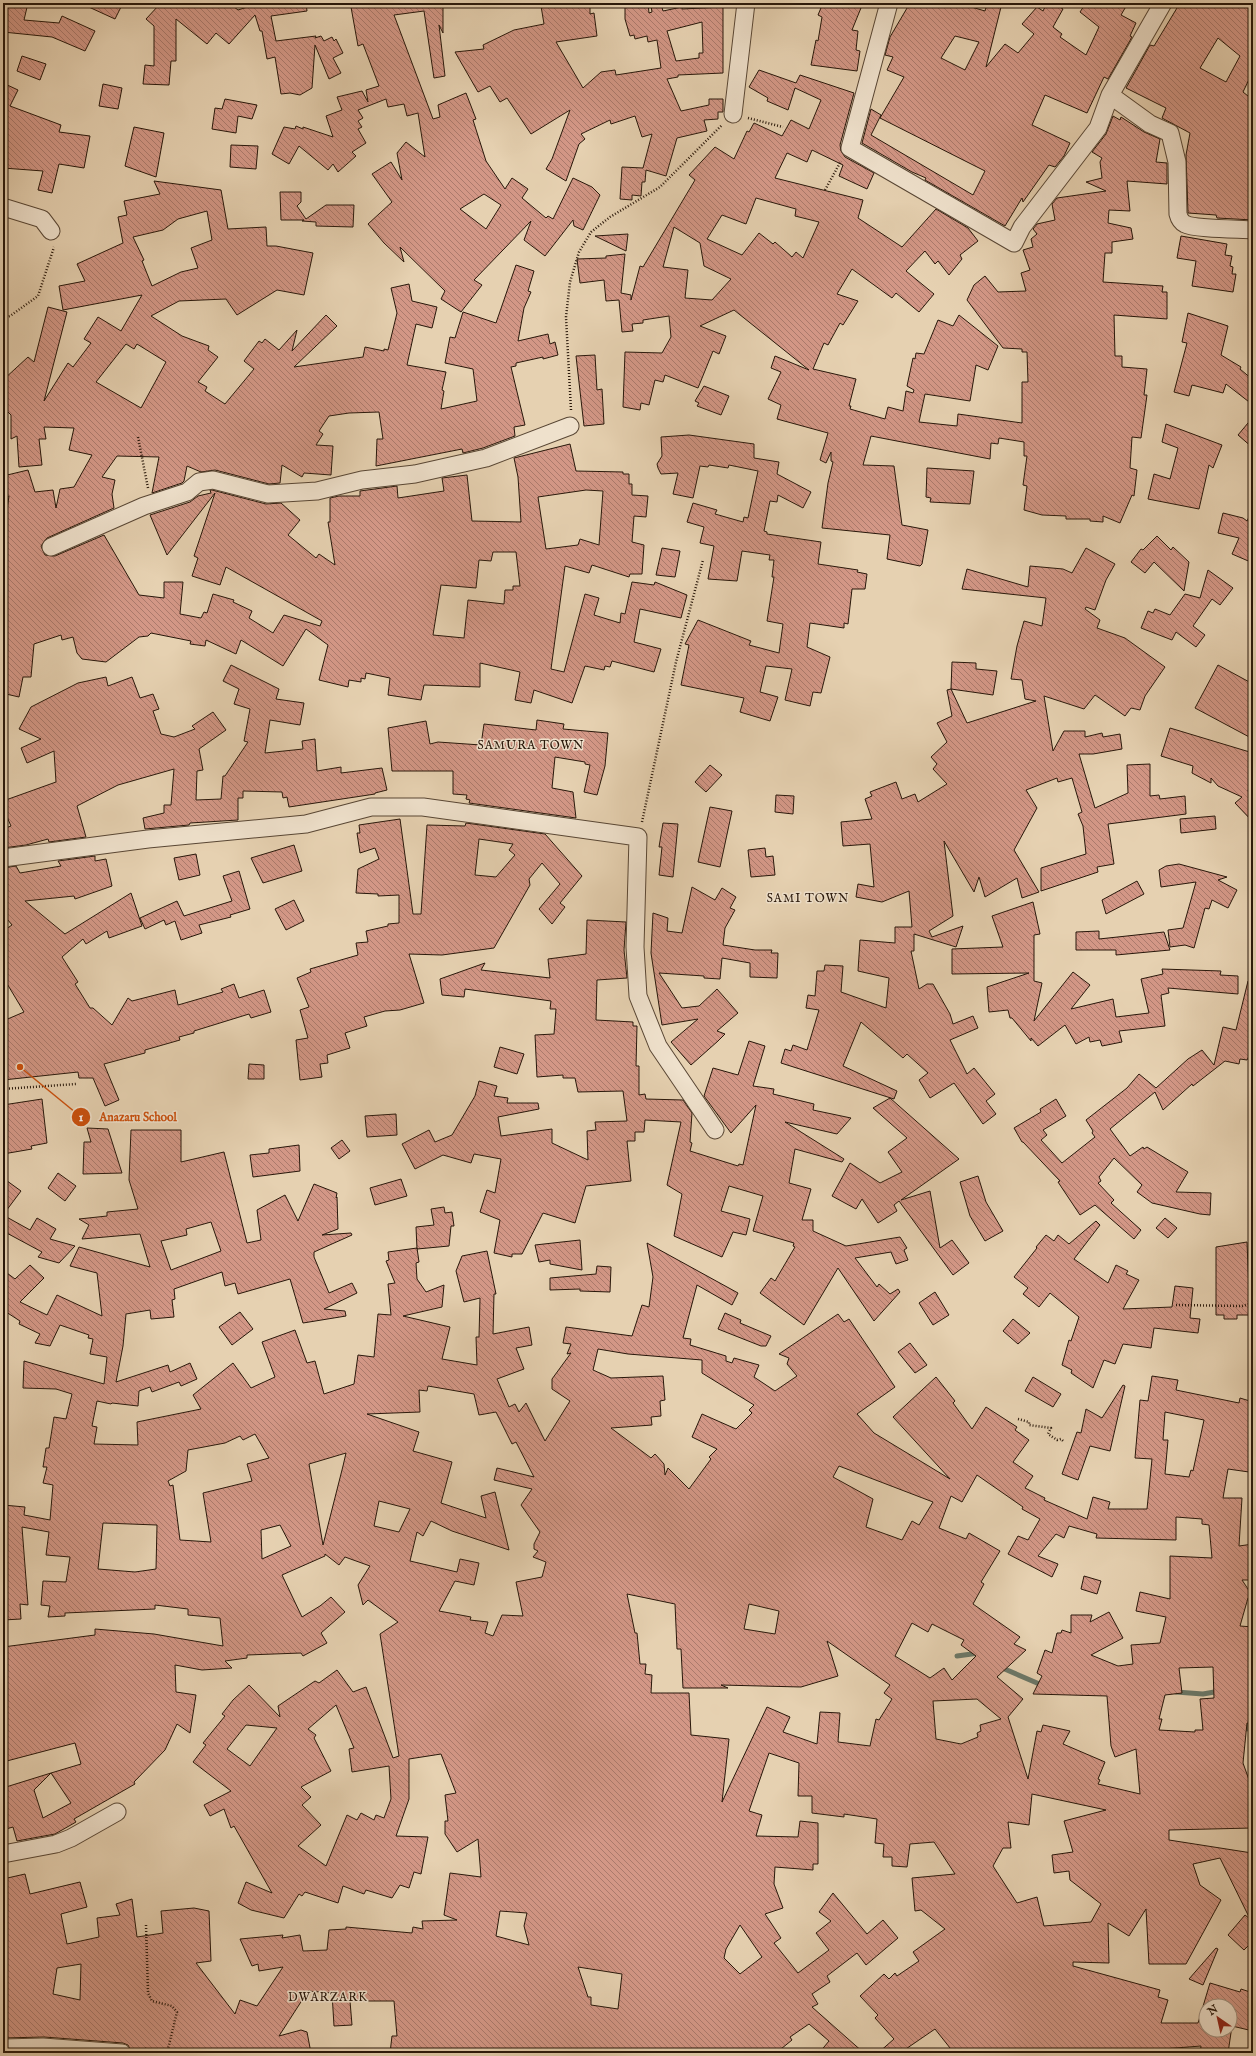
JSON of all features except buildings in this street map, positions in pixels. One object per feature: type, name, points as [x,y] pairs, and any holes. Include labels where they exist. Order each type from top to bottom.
[{"type":"street","points":[[733,114],[746,3]]},
{"type":"street","points":[[889,3],[850,148],[1014,243],[1022,227],[1098,128],[1110,95],[1163,3]]},
{"type":"street","points":[[1110,95],[1150,124],[1170,133],[1176,162],[1178,214],[1181,221],[1185,224],[1195,226],[1253,230]]},
{"type":"street","points":[[3,207],[42,218],[51,231]]},
{"type":"street","points":[[51,547],[144,506],[187,492],[199,482],[213,480],[268,494],[317,490],[362,480],[415,474],[486,458],[570,426]]},
{"type":"street","points":[[3,858],[148,839],[306,824],[371,807],[423,807],[638,837],[635,947],[638,996],[658,1046],[715,1130]]},
{"type":"street","points":[[3,1854],[56,1844],[71,1838],[117,1812]]},
{"type":"street","points":[[3,2048],[43,2047],[122,2053]]},
{"type":"path","points":[[570,426],[571,415],[566,317],[570,282],[579,252],[591,232],[610,217],[660,187],[733,114],[783,127]]},
{"type":"path","points":[[825,190],[836,168],[850,148]]},
{"type":"path","points":[[3,318],[10,316],[38,296],[54,246],[51,231]]},
{"type":"path","points":[[138,437],[148,488],[144,506]]},
{"type":"path","points":[[638,837],[676,662],[703,560]]},
{"type":"path","points":[[3,1089],[76,1084]]},
{"type":"path","points":[[1176,1305],[1242,1306],[1253,1303]]},
{"type":"path","points":[[1018,1419],[1029,1422],[1030,1425],[1051,1428],[1048,1434],[1057,1440],[1061,1439],[1063,1441]]},
{"type":"path","points":[[146,1925],[148,1993],[152,2001],[172,2006],[177,2012],[167,2053]]},
{"type":"waterway","points":[[957,1656],[979,1653]]},
{"type":"waterway","points":[[1000,1667],[1044,1686]]},
{"type":"waterway","points":[[1176,1692],[1203,1694],[1220,1691]]},
{"type":"waterway","points":[[1247,1717],[1248,1729],[1253,1729]]},
{"type":"place","name":"Anazaru School","points":[[20,1067]]},
{"type":"district","name":"SAMURA TOWN","points":[[531,745]]},
{"type":"district","name":"SAMI TOWN","points":[[808,898]]},
{"type":"district","name":"DWARZARK","points":[[328,1997]]}]
